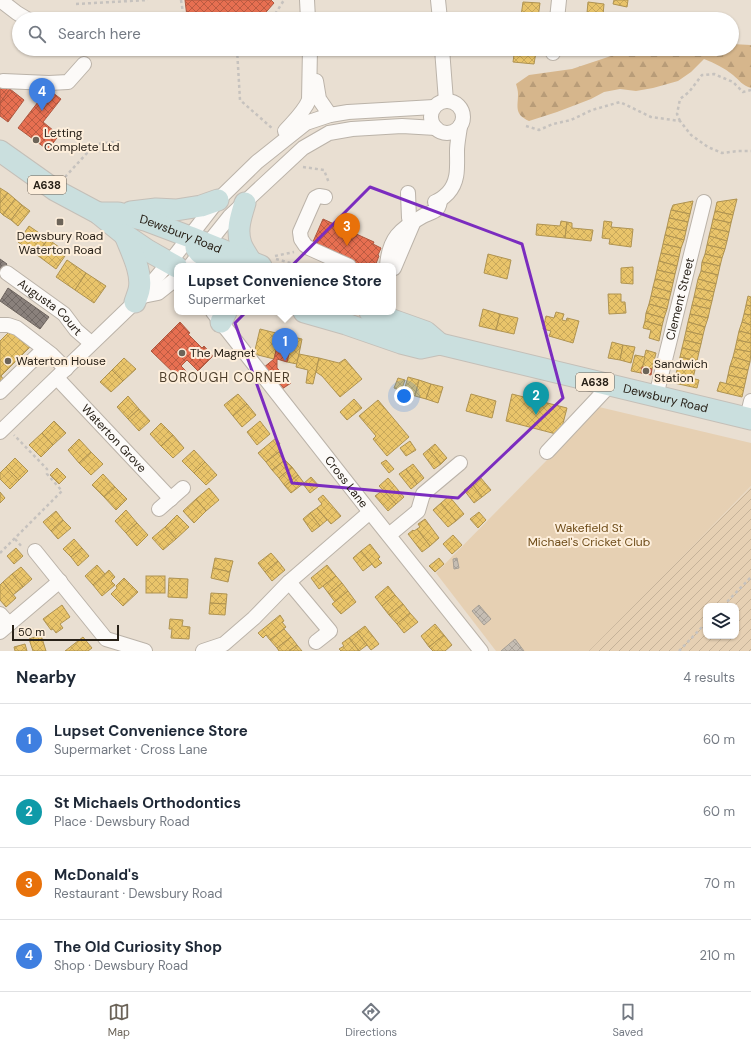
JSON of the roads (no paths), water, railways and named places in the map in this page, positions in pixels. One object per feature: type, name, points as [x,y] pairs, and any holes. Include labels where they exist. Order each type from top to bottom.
[{"type":"highway","name":"Dewsbury Road","points":[[0,151],[55,190],[98,213],[146,250],[186,258],[261,262]]},
{"type":"highway","points":[[118,213],[156,209],[176,210],[201,206],[218,200]]},
{"type":"highway","points":[[245,203],[240,219],[239,238],[242,246],[261,262]]},
{"type":"highway","name":"Dewsbury Road","points":[[98,213],[118,213],[145,220],[186,258]]},
{"type":"highway","points":[[125,235],[134,257],[140,278],[139,299]]},
{"type":"highway","points":[[186,258],[208,263]]},
{"type":"highway","name":"Dewsbury Road","points":[[314,315],[421,348],[440,344],[656,396],[750,413]]},
{"type":"highway","name":"Dewsbury Road","points":[[378,315],[426,332],[440,344]]},
{"type":"street","points":[[0,0],[16,12]]},
{"type":"street","points":[[307,0],[308,12]]},
{"type":"street","points":[[438,0],[439,12]]},
{"type":"street","points":[[558,12],[559,0]]},
{"type":"street","points":[[186,258],[218,200],[257,162],[307,106],[309,100],[310,56]]},
{"type":"street","points":[[311,56],[318,99],[330,114]]},
{"type":"street","points":[[442,56],[440,104],[432,112],[431,118],[432,123],[437,130],[457,150]]},
{"type":"street","points":[[1,82],[68,82],[84,64]]},
{"type":"street","points":[[186,258],[303,148],[329,133],[352,129],[402,126],[437,130],[448,133],[457,130],[464,118],[461,109],[455,102],[330,114],[306,123],[257,162]]},
{"type":"street","points":[[387,263],[390,247],[395,237],[412,220],[437,209],[438,201],[452,188],[457,172],[457,150],[460,126]]},
{"type":"street","points":[[327,191],[315,198],[300,232],[301,239],[309,248],[342,263]]},
{"type":"street","points":[[396,263],[412,220],[408,193]]},
{"type":"street","name":"Clement Street","points":[[656,396],[704,202]]},
{"type":"street","points":[[3,429],[91,343],[139,299],[150,285],[174,267]]},
{"type":"street","name":"Augusta Court","points":[[7,274],[64,314],[76,330],[91,343]]},
{"type":"street","name":"Cross Lane","points":[[220,315],[370,512],[481,651]]},
{"type":"street","name":"Waterton Grove","points":[[0,325],[8,324],[17,328],[44,349],[61,373],[171,499]]},
{"type":"street","points":[[0,392],[44,349]]},
{"type":"street","points":[[548,452],[610,385]]},
{"type":"street","points":[[389,536],[418,511],[423,494],[452,479],[460,464]]},
{"type":"street","points":[[159,509],[183,488]]},
{"type":"street","points":[[203,651],[224,644],[228,647],[289,582],[370,512]]},
{"type":"street","points":[[35,552],[106,638],[145,651]]},
{"type":"street","points":[[3,623],[60,581]]},
{"type":"street","points":[[289,582],[330,631],[316,642]]},
{"type":"place","name":"The Old Curiosity Shop","points":[[42,111]]},
{"type":"place","name":"Letting Complete Ltd","points":[[36,140]]},
{"type":"place","name":"Dewsbury Road Waterton Road","points":[[60,222]]},
{"type":"place","name":"McDonald's","points":[[347,246]]},
{"type":"place","name":"The Magnet","points":[[182,353]]},
{"type":"place","name":"Waterton House","points":[[8,361]]},
{"type":"place","name":"Lupset Convenience Store","points":[[285,361]]},
{"type":"place","name":"Sandwich Station","points":[[646,371]]},
{"type":"place","name":"St Michaels Orthodontics","points":[[536,415]]},
{"type":"district","name":"BOROUGH CORNER","points":[[225,377]]},
{"type":"park label","name":"Wakefield St Michael's Cricket Club","points":[[589,535]]}]
